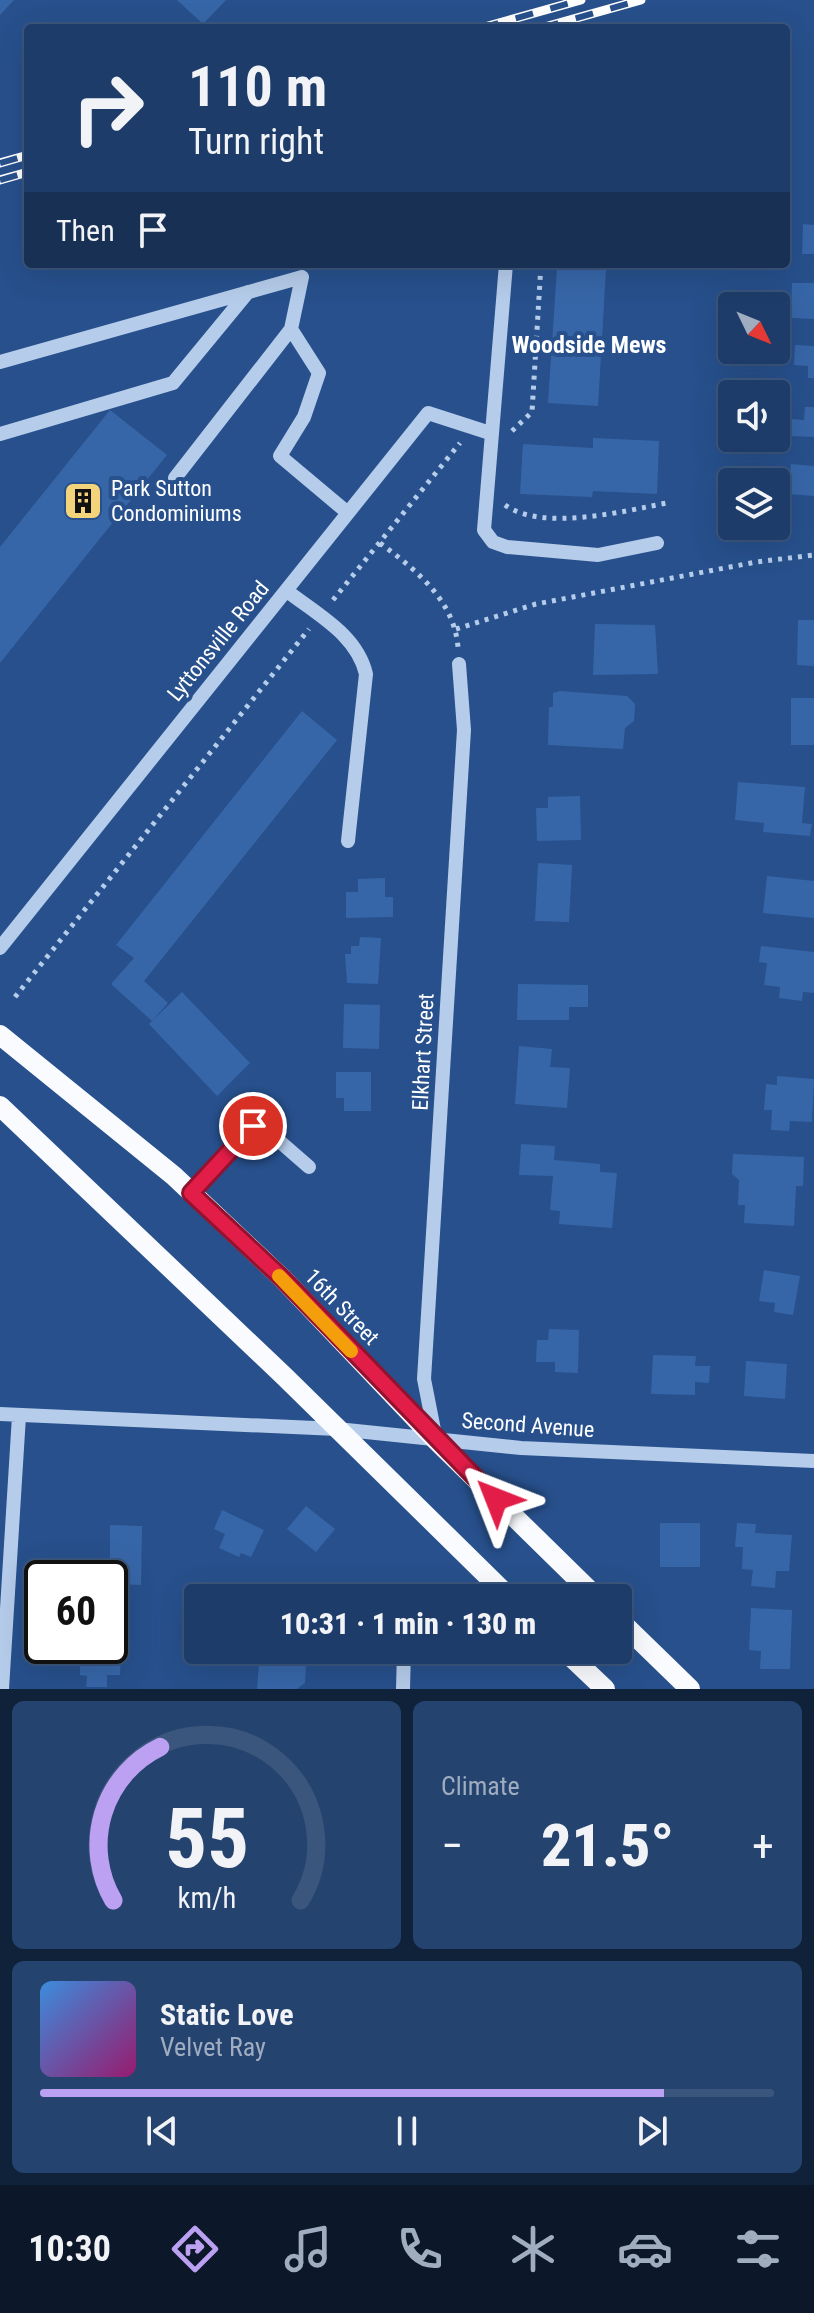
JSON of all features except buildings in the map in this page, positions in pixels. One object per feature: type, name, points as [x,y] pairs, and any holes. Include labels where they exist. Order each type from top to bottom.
[{"type":"main road","name":"16th Street","points":[[0,1035],[191,1193],[283,1279],[436,1440],[583,1584]]},
{"type":"main road","points":[[0,1106],[496,1584]]},
{"type":"main road","points":[[632,1633],[690,1689]]},
{"type":"main road","points":[[579,1664],[605,1689]]},
{"type":"street","points":[[506,268],[484,530],[493,542],[507,547],[598,555],[657,543]]},
{"type":"street","points":[[0,362],[302,277],[291,329],[175,478]]},
{"type":"street","points":[[0,434],[173,383],[248,292]]},
{"type":"street","points":[[291,329],[319,373],[304,417],[280,456],[348,513]]},
{"type":"street","name":"Lyttonsville Road","points":[[0,948],[428,413],[490,433]]},
{"type":"street","points":[[287,591],[350,639],[362,655],[366,674],[348,841]]},
{"type":"street","name":"Elkhart Street","points":[[436,1440],[424,1379],[464,730],[459,664]]},
{"type":"street","points":[[191,1193],[253,1126],[262,1126],[309,1167]]},
{"type":"street","name":"Second Avenue","points":[[0,1414],[337,1429],[521,1448],[814,1461]]},
{"type":"street","points":[[2,1689],[19,1416]]},
{"type":"street","points":[[403,1689],[404,1664]]},
{"type":"path","points":[[15,997],[464,438],[490,433],[506,437],[532,412],[541,268]]},
{"type":"path","points":[[502,503],[519,515],[595,517],[667,503]]},
{"type":"path","points":[[380,543],[449,607],[456,629],[459,664]]},
{"type":"path","points":[[456,629],[536,604],[756,562],[814,555]]},
{"type":"railway","points":[[495,24],[581,0]]},
{"type":"railway","points":[[555,24],[641,0]]},
{"type":"railway","points":[[0,163],[24,156]]},
{"type":"railway","points":[[0,180],[24,173]]},
{"type":"slow traffic","points":[[279,1276],[351,1351]]},
{"type":"place","name":"Park Sutton Condominiums","points":[[83,501]]},
{"type":"district","name":"Woodside Mews","points":[[589,345]]},
{"type":"route","points":[[253,1126],[191,1193],[283,1279],[496,1499]]}]
